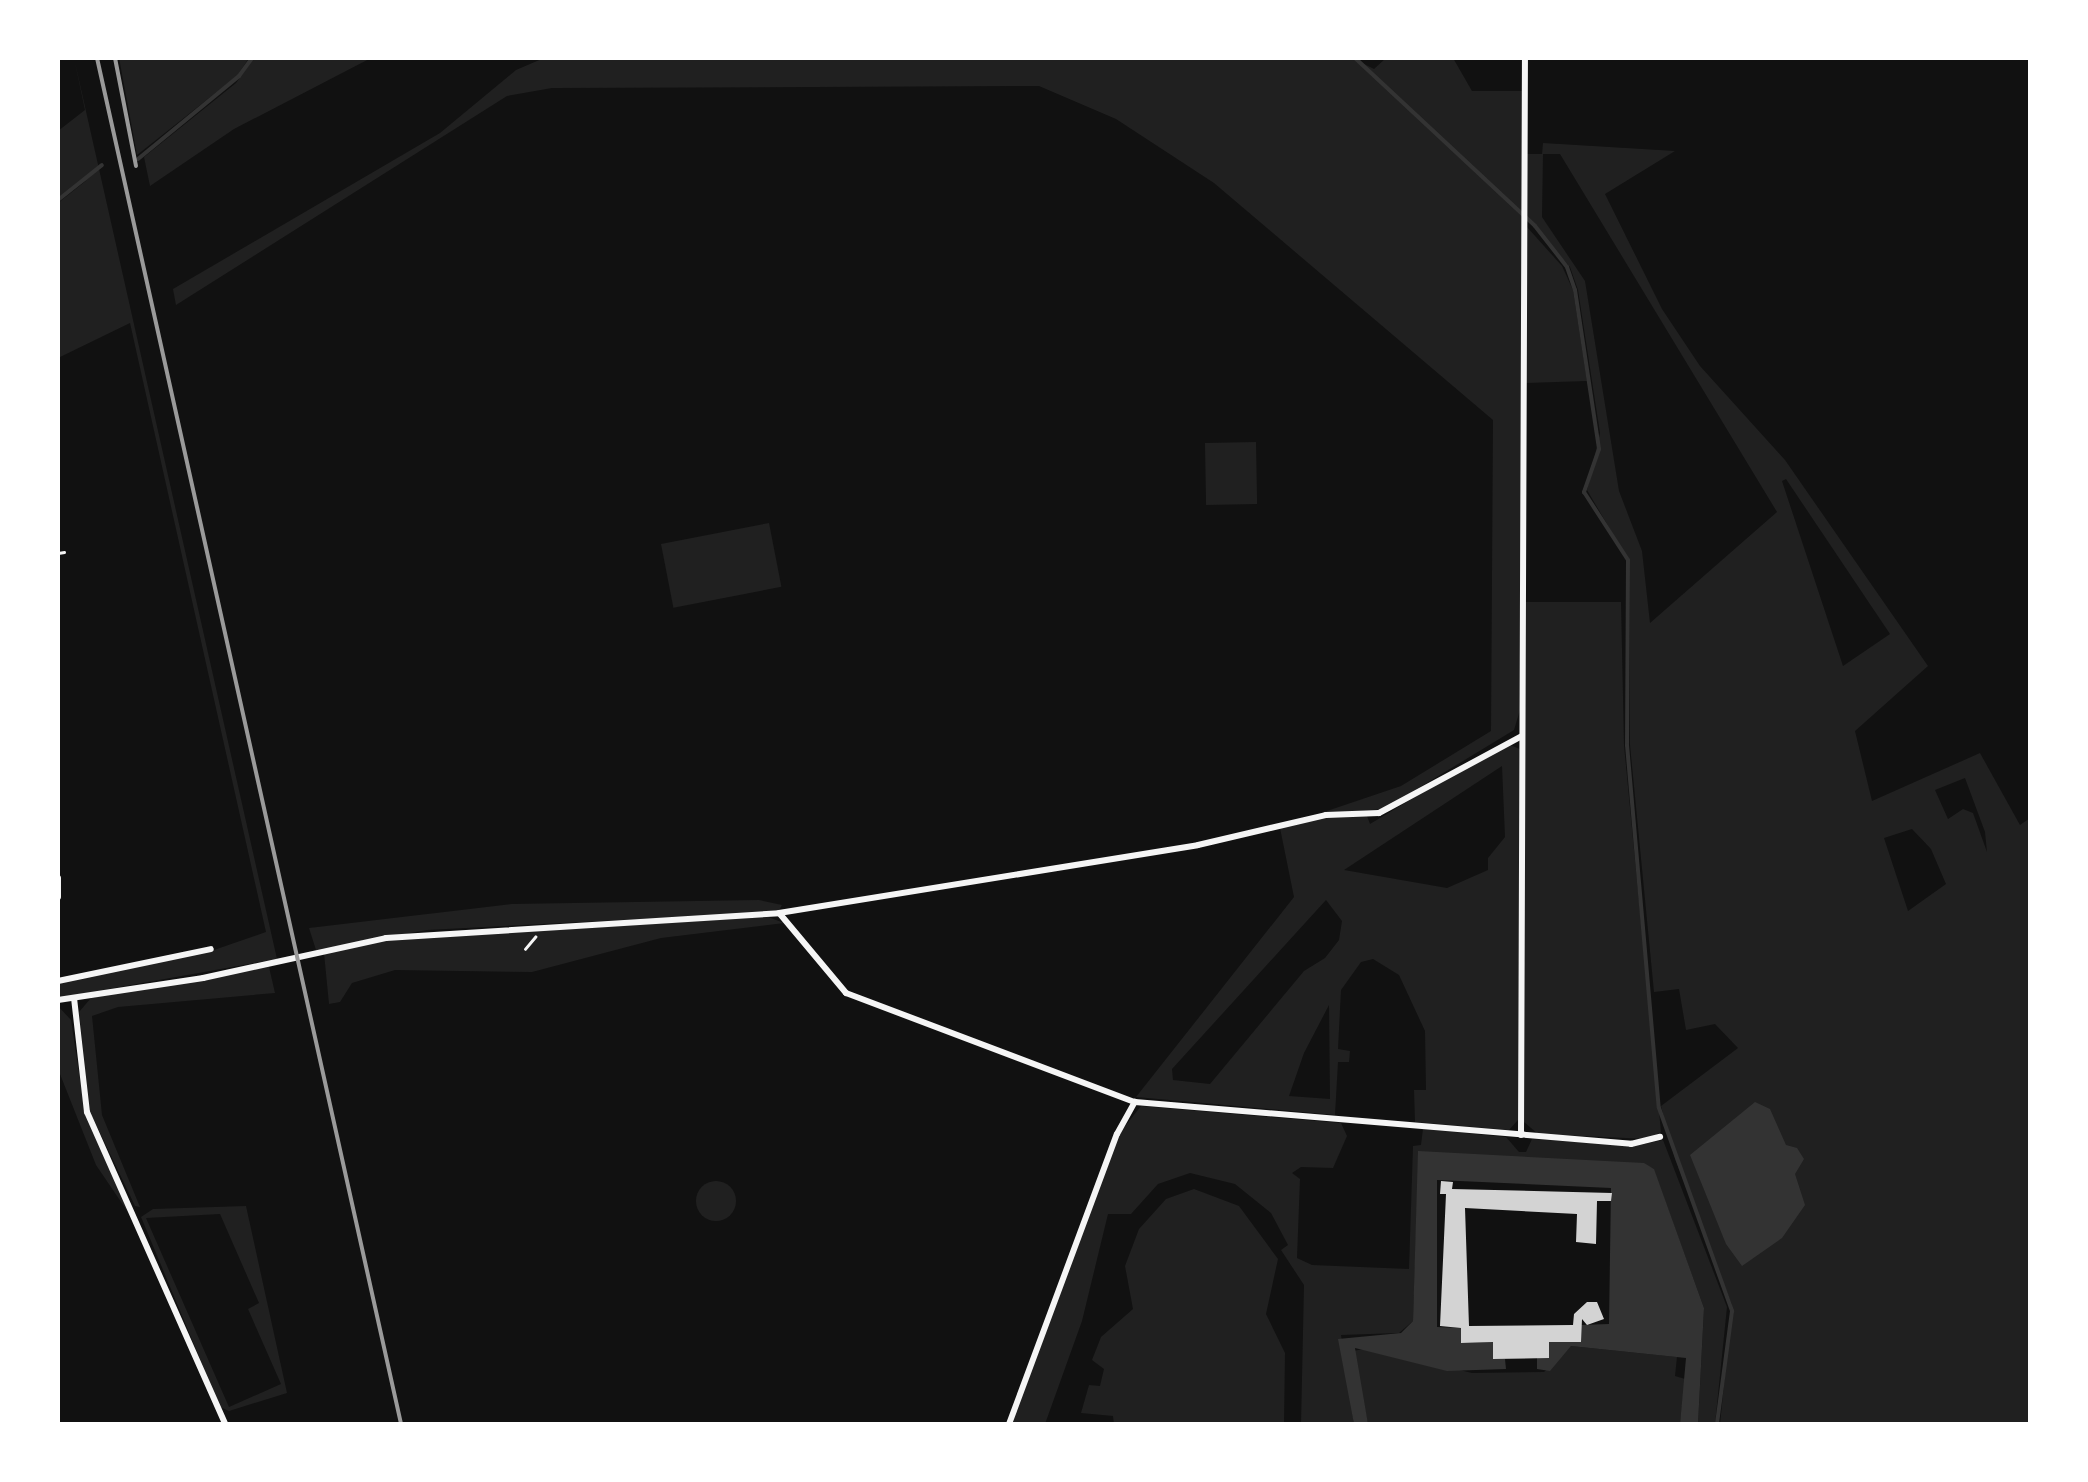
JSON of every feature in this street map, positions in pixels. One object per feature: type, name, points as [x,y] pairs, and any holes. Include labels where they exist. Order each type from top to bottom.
[{"type":"street","points":[[1521,1135],[1524,58]]},
{"type":"street","points":[[58,1000],[423,933],[779,913],[1184,848],[1326,815],[1386,811],[1522,736]]},
{"type":"street","points":[[58,878],[58,896]]},
{"type":"street","points":[[779,913],[846,993],[1136,1102],[1631,1144],[1660,1136]]},
{"type":"street","points":[[58,981],[211,949]]},
{"type":"street","points":[[74,998],[88,1112],[226,1424]]},
{"type":"street","points":[[1009,1424],[1117,1134],[1136,1102]]},
{"type":"lane","points":[[58,553],[64,552]]},
{"type":"path","points":[[525,949],[535,926]]},
{"type":"shaded area","points":[[74,58],[277,959],[58,998],[58,982],[211,951],[266,932],[130,323],[58,358],[58,203],[87,180],[58,198],[58,131],[85,110]]},
{"type":"shaded area","points":[[119,58],[249,58],[237,76],[137,155]]},
{"type":"shaded area","points":[[254,58],[371,58],[234,129],[150,186],[144,157],[236,83]]},
{"type":"shaded area","points":[[544,58],[1352,58],[1374,69],[1386,58],[1453,58],[1472,91],[1522,91],[1520,710],[1514,730],[1384,809],[1318,814],[1401,786],[1491,731],[1493,420],[1214,183],[1116,119],[1039,86],[552,88],[507,96],[176,305],[173,289],[440,133],[516,70]]},
{"type":"shaded area","points":[[1543,143],[1675,151],[1605,194],[1662,309],[1700,366],[1785,460],[1928,666],[1855,731],[1872,801],[1980,753],[2020,825],[2030,818],[2030,1424],[1720,1424],[1732,1305],[1675,1159],[1661,1106],[1738,1048],[1715,1024],[1686,1030],[1679,989],[1654,992],[1630,745],[1630,563],[1587,490],[1600,433],[1578,290],[1570,267],[1527,219],[1526,154],[1542,154]],"holes":[[[1543,154],[1560,154],[1777,512],[1650,623],[1642,551],[1619,491],[1585,281],[1542,217]],[[1786,479],[1890,634],[1843,666],[1782,481]],[[1965,778],[1985,832],[1987,852],[1973,813],[1963,809],[1948,819],[1935,790]],[[1912,829],[1931,849],[1946,884],[1908,911],[1884,838]]]},
{"type":"shaded area","points":[[1527,227],[1562,266],[1573,290],[1587,381],[1526,383]]},
{"type":"shaded area","points":[[1256,442],[1257,504],[1206,505],[1205,443]]},
{"type":"shaded area","points":[[769,523],[781,587],[673,608],[661,544]]},
{"type":"shaded area","points":[[1524,602],[1621,602],[1624,745],[1661,1132],[1648,1139],[1538,1134],[1524,1122]]},
{"type":"shaded area","points":[[1505,743],[1520,749],[1518,1120],[1509,1130],[1415,1122],[1414,1090],[1426,1090],[1425,1031],[1399,975],[1373,959],[1361,962],[1341,990],[1338,1049],[1350,1051],[1349,1062],[1338,1062],[1335,1115],[1136,1097],[1294,897],[1280,828],[1325,816],[1367,816],[1370,824]],"holes":[[[1502,766],[1505,837],[1488,858],[1488,870],[1447,888],[1344,870]],[[1326,900],[1342,921],[1339,940],[1325,958],[1304,971],[1210,1084],[1173,1080],[1172,1069]],[[1329,1005],[1330,1099],[1289,1096],[1304,1053]]]},
{"type":"shaded area","points":[[759,900],[782,905],[778,912],[427,930],[316,950],[309,928],[512,904]]},
{"type":"shaded area","points":[[768,917],[784,923],[661,938],[532,972],[395,970],[352,983],[340,1002],[329,1004],[324,953],[387,940]]},
{"type":"shaded area","points":[[269,967],[275,993],[118,1007],[92,1016],[102,1115],[140,1207],[135,1206],[90,1112],[79,1012],[91,998]]},
{"type":"shaded area","points":[[58,1006],[71,1020],[85,1112],[136,1224],[96,1165],[58,1069]]},
{"type":"shaded area","points":[[1755,1102],[1770,1109],[1786,1145],[1797,1148],[1804,1159],[1795,1174],[1805,1205],[1782,1238],[1742,1266],[1726,1244],[1690,1155]]},
{"type":"shaded area","points":[[1141,1106],[1341,1123],[1347,1136],[1333,1168],[1301,1167],[1292,1173],[1300,1179],[1297,1258],[1312,1265],[1409,1269],[1413,1146],[1421,1145],[1423,1129],[1506,1137],[1519,1152],[1526,1152],[1532,1139],[1634,1146],[1663,1140],[1727,1307],[1715,1424],[1698,1424],[1704,1308],[1653,1168],[1419,1152],[1413,1321],[1399,1333],[1341,1335],[1354,1424],[1301,1424],[1304,1285],[1281,1250],[1288,1245],[1271,1213],[1235,1184],[1190,1173],[1158,1184],[1131,1214],[1108,1214],[1082,1321],[1045,1424],[1010,1424],[1119,1134]]},
{"type":"shaded area","points":[[1418,1151],[1644,1163],[1654,1169],[1704,1308],[1698,1424],[1680,1424],[1686,1358],[1571,1346],[1550,1371],[1537,1369],[1537,1358],[1549,1358],[1549,1342],[1581,1325],[1609,1324],[1611,1188],[1437,1180],[1437,1327],[1461,1328],[1462,1343],[1493,1342],[1493,1359],[1505,1359],[1506,1369],[1447,1371],[1355,1348],[1368,1424],[1354,1424],[1338,1339],[1401,1333],[1413,1321]]},
{"type":"shaded area","points":[[716,1181],[730,1187],[736,1201],[730,1215],[716,1221],[702,1215],[696,1201],[702,1187]]},
{"type":"shaded area","points":[[1194,1189],[1239,1206],[1278,1259],[1266,1314],[1285,1353],[1284,1424],[1114,1424],[1113,1416],[1081,1413],[1089,1385],[1100,1386],[1104,1369],[1092,1360],[1101,1337],[1133,1309],[1125,1266],[1139,1229],[1166,1199]]},
{"type":"shaded area","points":[[246,1206],[287,1393],[229,1411],[220,1407],[141,1217],[153,1209]],"holes":[[[220,1214],[259,1303],[248,1309],[281,1384],[229,1407],[146,1218]]]},
{"type":"shaded area","points":[[1571,1346],[1677,1357],[1675,1376],[1685,1379],[1680,1424],[1368,1424],[1352,1351],[1371,1348],[1472,1373],[1544,1372]]},
{"type":"building","points":[[1441,1181],[1453,1182],[1452,1189],[1612,1193],[1611,1201],[1597,1201],[1596,1244],[1576,1242],[1577,1214],[1465,1208],[1469,1326],[1573,1325],[1574,1314],[1587,1302],[1597,1302],[1604,1319],[1587,1325],[1582,1319],[1581,1342],[1549,1342],[1549,1358],[1493,1359],[1493,1342],[1461,1343],[1461,1328],[1440,1326],[1446,1194],[1440,1194]]},
{"type":"waterway","points":[[138,159],[239,76],[252,58]]},
{"type":"waterway","points":[[1355,58],[1535,226],[1567,267],[1575,290],[1599,449],[1584,492],[1628,560],[1627,745],[1659,1108],[1732,1311],[1717,1424]]},
{"type":"waterway","points":[[58,200],[102,165]]},
{"type":"railway","points":[[97,58],[401,1424]]},
{"type":"railway","points":[[115,58],[136,166]]}]
